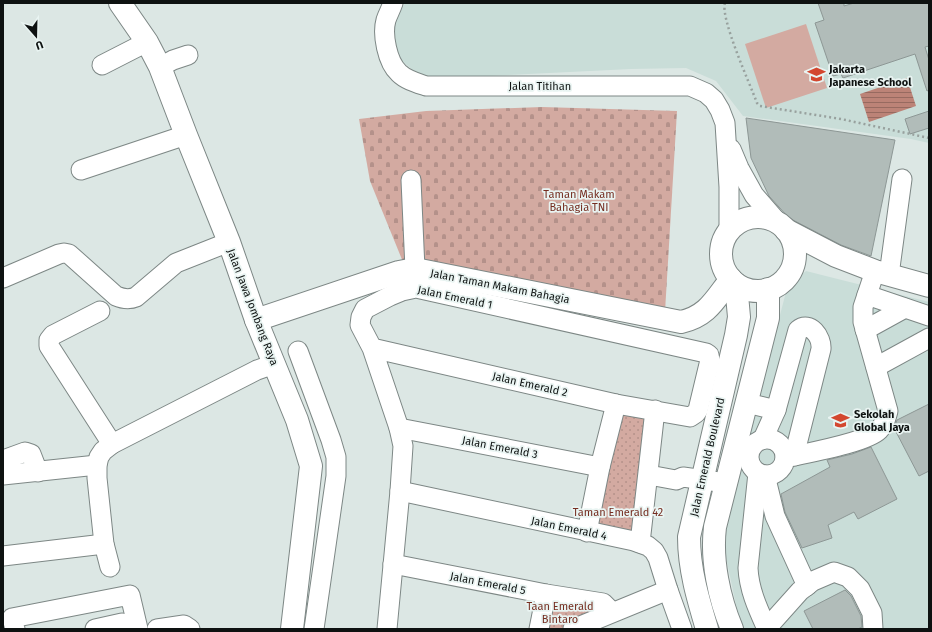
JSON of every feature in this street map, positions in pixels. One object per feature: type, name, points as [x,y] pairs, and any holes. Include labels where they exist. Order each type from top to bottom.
[{"type":"main road","name":"Jalan Jawa Jombang Raya","points":[[120,3],[147,42],[160,67],[229,242],[256,320],[294,412],[311,466],[292,629]]},
{"type":"main road","points":[[836,256],[810,261],[790,273],[777,286],[757,291],[746,289],[733,281],[723,265],[721,254],[723,243],[734,226],[749,219],[765,218],[836,256],[882,273],[929,286]]},
{"type":"main road","points":[[783,227],[794,245],[795,255],[790,273]]},
{"type":"main road","name":"Jalan Taman Makam Bahagia","points":[[256,320],[399,272],[415,269],[681,322],[698,317],[705,312],[733,281]]},
{"type":"main road","name":"Jalan Emerald Boulevard","points":[[707,629],[698,596],[689,544],[691,526],[700,485],[739,317],[733,281]]},
{"type":"main road","points":[[732,629],[722,598],[714,552],[715,527],[768,318],[768,289]]},
{"type":"main road","points":[[705,312],[720,309],[726,310],[739,317],[751,313],[757,313],[768,318]]},
{"type":"street","name":"Jalan Titihan","points":[[393,3],[386,21],[384,35],[391,60],[398,72],[411,81],[426,86],[690,86],[706,93],[714,100],[725,123],[729,186],[729,232]]},
{"type":"street","points":[[102,65],[147,42]]},
{"type":"street","points":[[160,67],[173,60],[188,55]]},
{"type":"street","points":[[81,170],[186,136]]},
{"type":"street","name":"Jalan Titihan","points":[[727,138],[740,168],[754,194],[783,227]]},
{"type":"street","points":[[790,457],[862,440],[878,431],[886,421],[888,411],[865,330],[863,307],[867,295],[882,273],[902,179]]},
{"type":"street","points":[[412,180],[415,269]]},
{"type":"street","points":[[3,278],[64,253],[69,254],[116,296],[123,299],[132,299],[176,263],[229,242]]},
{"type":"street","name":"Jalan Emerald 1","points":[[387,629],[403,446],[399,428],[372,348],[360,325],[361,317],[365,310],[402,291],[416,288],[706,353],[709,355],[709,367],[698,410],[690,417]]},
{"type":"street","points":[[867,295],[929,316]]},
{"type":"street","points":[[865,330],[905,308]]},
{"type":"street","points":[[100,311],[53,335],[48,342],[49,346],[112,444]]},
{"type":"street","points":[[762,474],[772,474],[779,471],[790,457],[822,343],[817,333],[806,327],[798,330],[776,410],[763,439],[753,445],[749,455],[750,465],[762,474],[775,516],[807,586]]},
{"type":"street","points":[[876,367],[929,338]]},
{"type":"street","name":"Jalan Emerald 2","points":[[372,348],[616,404],[690,417]]},
{"type":"street","points":[[298,351],[336,457],[336,476],[314,629]]},
{"type":"street","points":[[110,567],[104,544],[97,478],[98,457],[102,451],[112,444],[257,370],[274,364]]},
{"type":"street","points":[[294,412],[307,399],[317,403]]},
{"type":"street","points":[[747,403],[776,410]]},
{"type":"street","points":[[587,532],[600,467],[616,404]]},
{"type":"street","points":[[640,543],[655,410]]},
{"type":"street","name":"Jalan Emerald 3","points":[[399,428],[600,467]]},
{"type":"street","points":[[763,439],[774,440],[790,457]]},
{"type":"street","points":[[3,460],[28,452],[31,454],[38,472]]},
{"type":"street","points":[[3,475],[97,465]]},
{"type":"street","points":[[762,474],[748,568],[752,591],[767,629],[800,591],[813,581],[834,572],[848,577],[860,589],[872,613],[873,629]]},
{"type":"street","points":[[648,475],[676,480],[681,488],[700,485],[724,490]]},
{"type":"street","name":"Jalan Emerald 4","points":[[400,491],[648,546],[654,550],[658,558],[682,629]]},
{"type":"street","points":[[3,556],[104,544]]},
{"type":"street","name":"Jalan Emerald 5","points":[[393,564],[546,594],[603,603],[609,609],[608,614]]},
{"type":"street","points":[[573,629],[668,590]]},
{"type":"street","points":[[539,629],[546,594]]},
{"type":"street","points":[[15,629],[12,618],[130,595],[138,629]]},
{"type":"street","points":[[95,629],[122,623],[133,629]]},
{"type":"street","points":[[156,629],[184,625],[190,629]]},
{"type":"path","points":[[726,3],[724,11],[730,30],[757,102],[760,106],[841,119],[929,138]]},
{"type":"shaded area","name":"Jakarta Japanese School","points":[[405,3],[929,3],[929,143],[911,139],[743,116],[716,81],[686,68],[631,69],[428,79],[415,72],[401,60],[393,39],[395,22]]},
{"type":"shaded area","points":[[907,78],[916,106],[869,122],[860,94]]},
{"type":"shaded area","name":"Sekolah Global Jaya","points":[[806,271],[929,302],[929,629],[741,629],[722,538],[787,288]]},
{"type":"green space","points":[[806,24],[827,88],[766,108],[745,44]]},
{"type":"green space","name":"Taman Makam Bahagia TNI","points":[[542,107],[677,111],[665,312],[403,262],[370,181],[359,119],[426,111]]},
{"type":"green space","name":"Taman Emerald 42","points":[[616,404],[655,410],[640,543],[587,532]]},
{"type":"green space","name":"Taan Emerald Bintaro","points":[[546,594],[603,603],[573,629],[539,629]]},
{"type":"building","points":[[818,3],[844,3],[844,6],[854,3],[929,3],[929,46],[925,47],[929,60],[929,90],[927,91],[915,54],[843,78],[841,74],[833,76],[815,23],[824,20]]},
{"type":"building","points":[[929,111],[929,128],[910,134],[905,119]]},
{"type":"building","points":[[746,118],[895,140],[871,256],[841,245],[789,218],[769,196],[751,158]]},
{"type":"building","points":[[929,404],[929,471],[919,476],[894,428],[897,420]]},
{"type":"building","points":[[871,447],[897,499],[858,519],[854,512],[828,525],[832,538],[802,548],[785,512],[781,494],[830,467],[827,460],[852,454]]},
{"type":"building","points":[[845,590],[851,596],[861,616],[862,627],[858,629],[813,629],[804,611]]},
{"type":"place","name":"Jakarta Japanese School","points":[[816,75]]},
{"type":"place","name":"Sekolah Global Jaya","points":[[841,420]]}]
